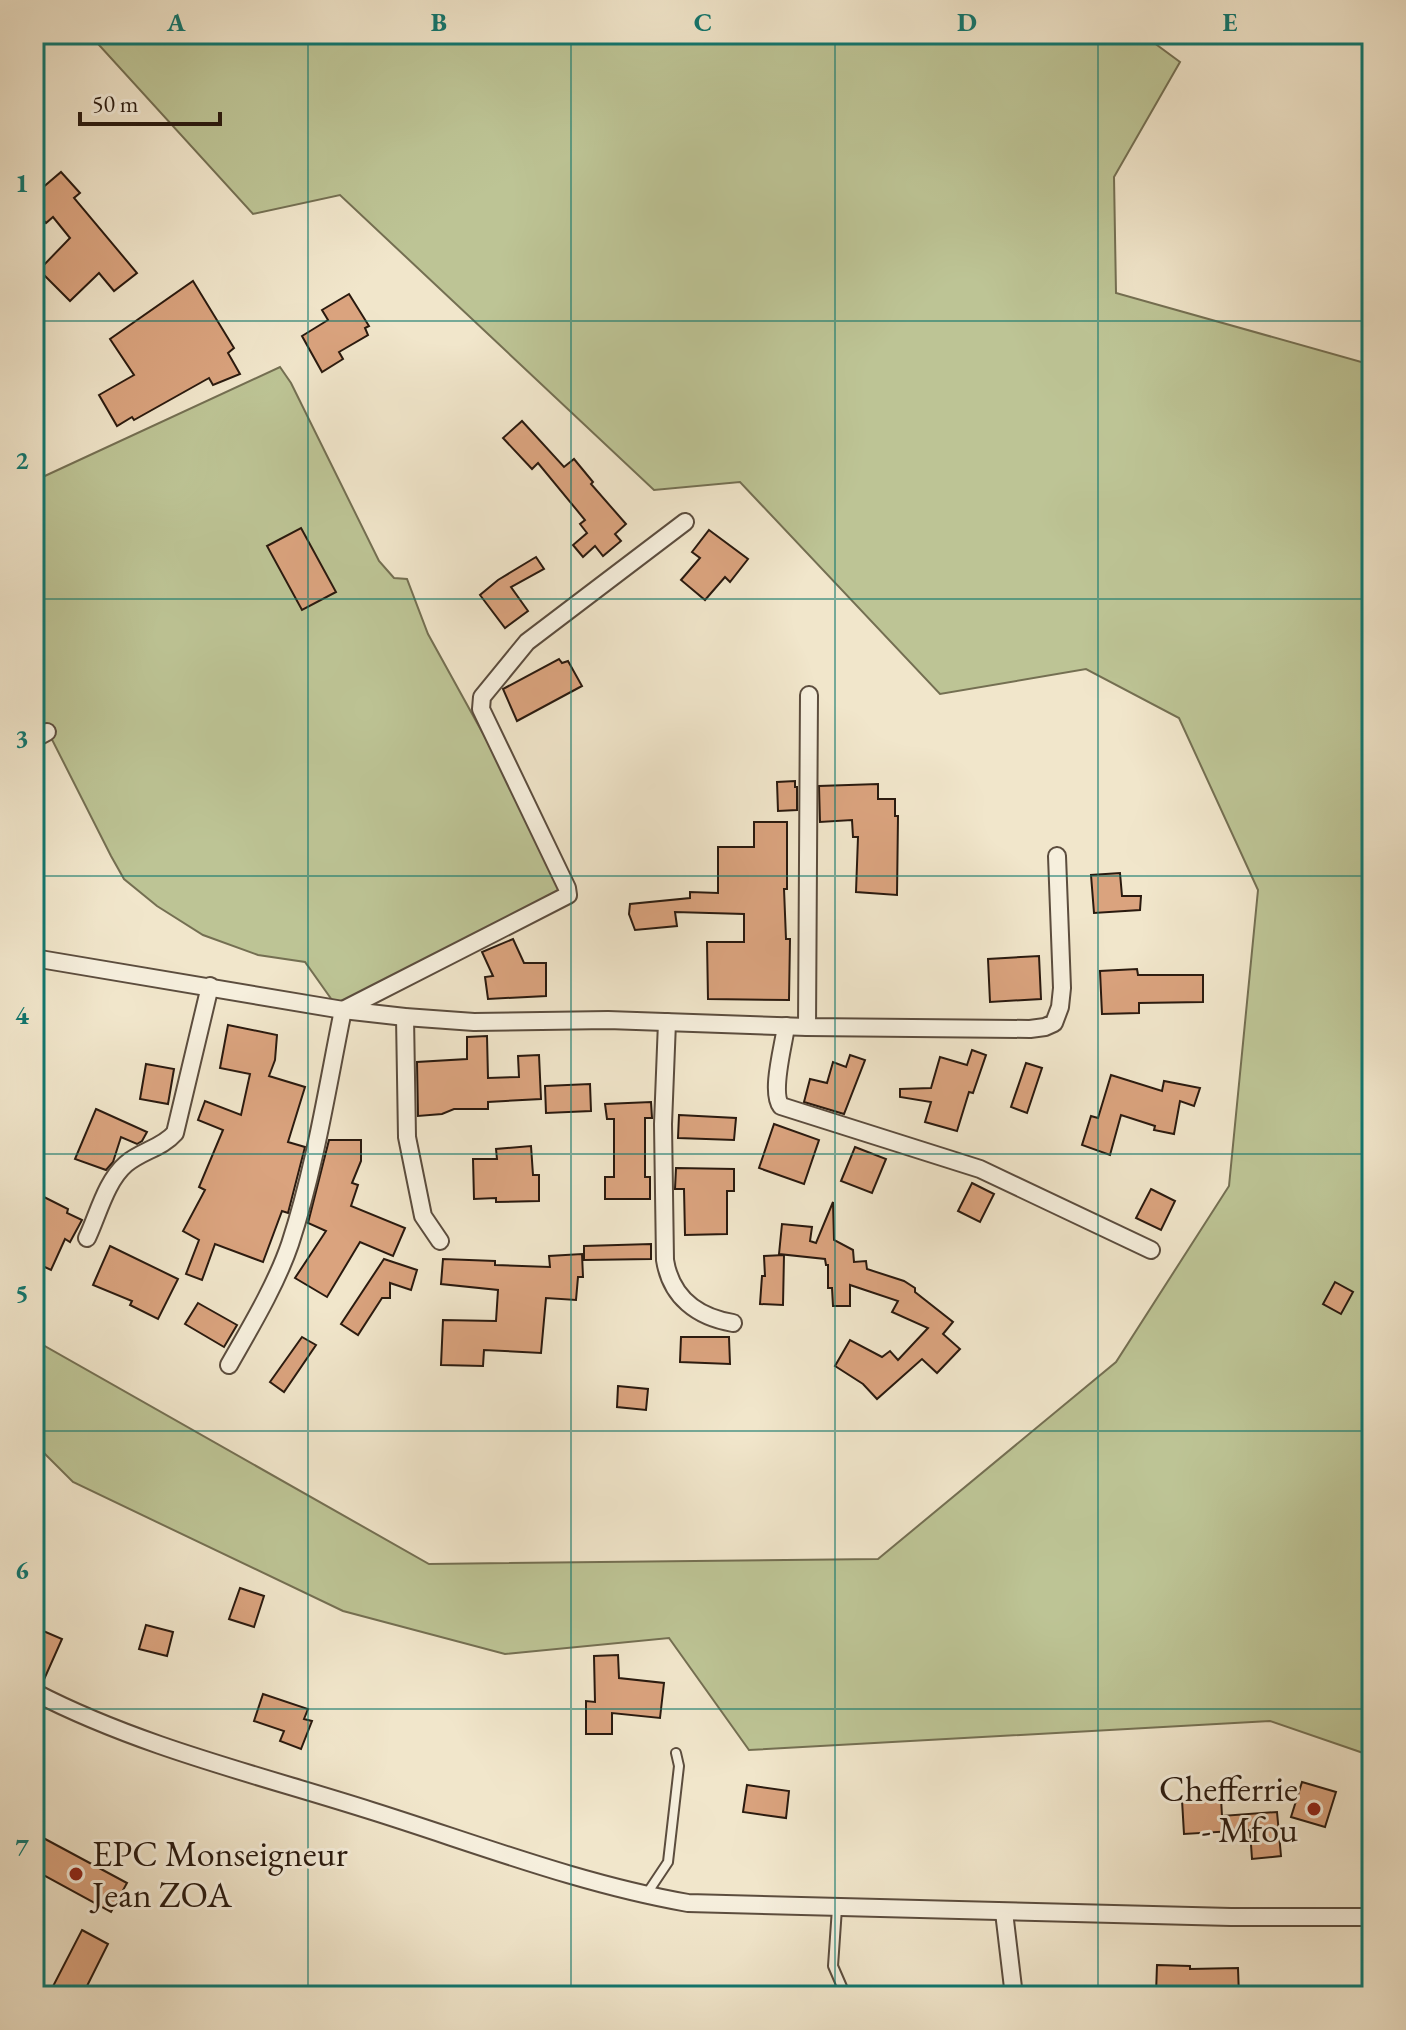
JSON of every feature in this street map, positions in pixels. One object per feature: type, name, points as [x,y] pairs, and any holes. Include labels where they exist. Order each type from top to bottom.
[{"type":"street","points":[[343,1010],[567,897],[567,888],[481,709],[481,701],[527,642],[685,522]]},
{"type":"street","points":[[807,1027],[809,695]]},
{"type":"street","points":[[34,958],[343,1010],[474,1022],[667,1022],[1030,1029],[1054,1023],[1060,1007],[1057,856]]},
{"type":"street","points":[[87,1238],[123,1165],[168,1141],[175,1133],[210,986]]},
{"type":"street","points":[[229,1365],[250,1329],[289,1247],[313,1159],[343,1010]]},
{"type":"street","points":[[405,1017],[407,1137],[423,1216],[440,1241]]},
{"type":"street","points":[[667,1022],[663,1124],[667,1275],[681,1299],[696,1311],[733,1323]]},
{"type":"street","points":[[786,1026],[776,1090],[781,1106],[980,1169],[1151,1250]]},
{"type":"street","points":[[34,1692],[74,1713],[148,1740],[560,1872],[688,1903],[1231,1917],[1372,1917]]},
{"type":"street","points":[[1004,1912],[1014,1996]]},
{"type":"lane","points":[[646,1895],[668,1862],[679,1766],[676,1753]]},
{"type":"lane","points":[[837,1908],[833,1966],[846,1996]]},
{"type":"green space","points":[[89,34],[1142,34],[1180,62],[1114,177],[1116,293],[1372,365],[1372,1756],[1270,1721],[749,1750],[669,1638],[505,1654],[343,1611],[73,1482],[34,1443],[34,1340],[429,1564],[878,1559],[1116,1362],[1229,1186],[1258,890],[1179,718],[1086,669],[940,694],[740,482],[654,490],[340,195],[253,214]]},
{"type":"green space","points":[[280,367],[291,383],[379,561],[394,578],[407,579],[428,634],[523,806],[569,903],[337,1007],[305,962],[258,955],[203,935],[157,906],[124,879],[34,704],[34,481]]},
{"type":"building","points":[[61,172],[80,193],[74,198],[137,273],[114,291],[99,273],[70,301],[39,270],[70,238],[53,217],[46,223],[34,209],[34,195]]},
{"type":"building","points":[[193,281],[234,348],[228,353],[240,374],[213,385],[209,378],[134,420],[132,417],[117,426],[99,395],[134,375],[110,339]]},
{"type":"building","points":[[349,294],[369,326],[365,328],[368,335],[339,352],[343,359],[322,372],[302,336],[328,320],[322,310]]},
{"type":"building","points":[[522,421],[564,467],[574,459],[626,524],[615,534],[621,541],[603,556],[595,546],[583,557],[573,545],[587,533],[580,524],[585,520],[538,463],[532,469],[503,438]]},
{"type":"building","points":[[301,528],[336,592],[302,610],[267,546]]},
{"type":"building","points":[[709,530],[748,559],[730,582],[725,577],[705,600],[681,580],[700,558],[692,552]]},
{"type":"building","points":[[536,557],[544,569],[511,587],[528,611],[505,628],[480,595]]},
{"type":"building","points":[[559,659],[562,663],[568,661],[582,686],[517,721],[503,689]]},
{"type":"building","points":[[795,781],[797,810],[778,811],[777,782]]},
{"type":"building","points":[[878,784],[878,799],[895,799],[895,816],[898,816],[897,895],[856,892],[858,837],[853,837],[852,820],[820,822],[819,786]]},
{"type":"building","points":[[754,822],[787,822],[787,889],[784,889],[786,939],[790,939],[789,1000],[708,999],[707,942],[744,942],[744,914],[675,912],[677,926],[635,930],[629,914],[630,904],[690,898],[690,892],[718,893],[718,847],[754,847]]},
{"type":"building","points":[[1120,873],[1122,896],[1141,896],[1140,910],[1094,913],[1091,875]]},
{"type":"building","points":[[513,939],[524,963],[546,963],[546,996],[488,999],[485,977],[493,976],[482,952]]},
{"type":"building","points":[[1039,956],[1041,999],[990,1002],[988,959]]},
{"type":"building","points":[[1137,969],[1138,975],[1203,975],[1203,1002],[1139,1003],[1139,1013],[1102,1014],[1100,971]]},
{"type":"building","points":[[228,1025],[277,1035],[275,1060],[269,1076],[305,1087],[288,1142],[305,1147],[288,1213],[282,1211],[263,1262],[215,1244],[202,1280],[186,1274],[199,1240],[183,1231],[205,1190],[199,1187],[223,1130],[198,1120],[205,1101],[241,1115],[250,1074],[220,1068]]},
{"type":"building","points":[[487,1036],[488,1078],[519,1077],[518,1056],[539,1055],[541,1099],[488,1102],[488,1109],[454,1109],[442,1114],[418,1116],[417,1062],[467,1059],[467,1037]]},
{"type":"building","points":[[972,1050],[986,1055],[973,1093],[969,1092],[957,1131],[925,1122],[931,1102],[900,1097],[900,1089],[931,1088],[940,1057],[967,1065]]},
{"type":"building","points":[[850,1055],[865,1060],[844,1114],[804,1102],[810,1079],[827,1083],[833,1062],[846,1067]]},
{"type":"building","points":[[1026,1063],[1042,1068],[1027,1113],[1011,1107]]},
{"type":"building","points":[[146,1064],[174,1069],[168,1104],[140,1099]]},
{"type":"building","points":[[1111,1075],[1162,1091],[1164,1081],[1200,1088],[1194,1106],[1180,1101],[1174,1134],[1154,1130],[1155,1126],[1121,1115],[1110,1155],[1082,1145],[1091,1116],[1098,1118]]},
{"type":"building","points":[[590,1084],[591,1111],[546,1113],[545,1086]]},
{"type":"building","points":[[651,1102],[652,1118],[645,1118],[645,1177],[650,1177],[650,1199],[605,1199],[605,1177],[614,1177],[614,1119],[607,1119],[605,1104]]},
{"type":"building","points":[[96,1109],[147,1132],[137,1144],[121,1137],[113,1162],[106,1170],[75,1159]]},
{"type":"building","points":[[679,1115],[736,1118],[734,1140],[678,1138]]},
{"type":"building","points":[[774,1124],[819,1140],[804,1184],[759,1168]]},
{"type":"building","points":[[329,1140],[361,1140],[361,1161],[352,1183],[358,1185],[351,1206],[405,1228],[393,1256],[360,1242],[327,1297],[295,1278],[326,1231],[308,1223]]},
{"type":"building","points":[[531,1146],[533,1175],[539,1175],[539,1201],[474,1199],[473,1159],[497,1159],[496,1149]]},
{"type":"building","points":[[855,1147],[886,1159],[872,1193],[841,1181]]},
{"type":"building","points":[[676,1168],[734,1169],[734,1191],[727,1191],[727,1234],[685,1235],[684,1189],[675,1189]]},
{"type":"building","points":[[972,1183],[994,1194],[980,1222],[958,1211]]},
{"type":"building","points":[[1151,1189],[1175,1201],[1161,1230],[1136,1218]]},
{"type":"building","points":[[34,1192],[68,1209],[67,1213],[82,1220],[70,1242],[65,1239],[51,1270],[34,1262]]},
{"type":"building","points":[[833,1202],[834,1240],[853,1250],[854,1262],[866,1261],[867,1269],[904,1281],[915,1288],[915,1292],[953,1322],[943,1334],[960,1349],[937,1373],[922,1359],[877,1399],[863,1384],[835,1366],[850,1340],[882,1357],[890,1351],[898,1360],[928,1328],[892,1312],[898,1301],[850,1285],[850,1306],[833,1306],[825,1259],[779,1254],[782,1224],[812,1227],[810,1241],[816,1243]]},
{"type":"building","points":[[651,1244],[651,1259],[584,1260],[584,1246]]},
{"type":"building","points":[[110,1246],[178,1279],[158,1319],[130,1305],[132,1301],[93,1285]]},
{"type":"building","points":[[582,1254],[583,1277],[578,1277],[576,1300],[546,1298],[541,1353],[484,1350],[483,1366],[441,1365],[443,1320],[496,1321],[498,1290],[441,1284],[443,1259],[550,1267],[549,1256]]},
{"type":"building","points":[[784,1255],[783,1305],[760,1304],[762,1276],[765,1276],[764,1256]]},
{"type":"building","points":[[384,1259],[417,1270],[411,1290],[390,1283],[390,1298],[382,1298],[358,1335],[341,1324]]},
{"type":"building","points":[[1335,1282],[1353,1292],[1341,1314],[1323,1304]]},
{"type":"building","points":[[198,1303],[237,1325],[224,1347],[185,1324]]},
{"type":"building","points":[[302,1337],[316,1345],[284,1392],[270,1382]]},
{"type":"building","points":[[681,1337],[729,1337],[730,1364],[680,1362]]},
{"type":"building","points":[[618,1386],[648,1389],[646,1410],[617,1407]]},
{"type":"building","points":[[240,1588],[264,1596],[254,1627],[229,1619]]},
{"type":"building","points":[[146,1625],[173,1632],[167,1656],[139,1649]]},
{"type":"building","points":[[34,1627],[62,1639],[42,1684],[34,1681]]},
{"type":"building","points":[[618,1655],[619,1678],[664,1683],[660,1718],[612,1713],[612,1734],[586,1734],[586,1701],[595,1702],[594,1656]]},
{"type":"building","points":[[263,1694],[308,1709],[304,1719],[312,1721],[301,1749],[280,1741],[284,1731],[254,1721]]},
{"type":"building","points":[[1302,1782],[1336,1792],[1325,1827],[1291,1817]]},
{"type":"building","points":[[747,1785],[789,1791],[786,1818],[743,1812]]},
{"type":"building","points":[[1221,1798],[1222,1816],[1277,1812],[1281,1856],[1252,1859],[1250,1830],[1184,1834],[1182,1800]]},
{"type":"building","name":"EPC Monseigneur Jean ZOA","points":[[34,1833],[127,1883],[111,1912],[34,1870]]},
{"type":"building","name":"EPC Monseigneur Jean ZOA","points":[[82,1930],[108,1944],[82,1996],[48,1996]]},
{"type":"building","points":[[1157,1965],[1190,1966],[1190,1969],[1238,1968],[1239,1996],[1156,1994]]},
{"type":"place","name":"Chefferrie - Mfou","points":[[1314,1809]]},
{"type":"place","name":"EPC Monseigneur Jean ZOA","points":[[76,1874]]}]
